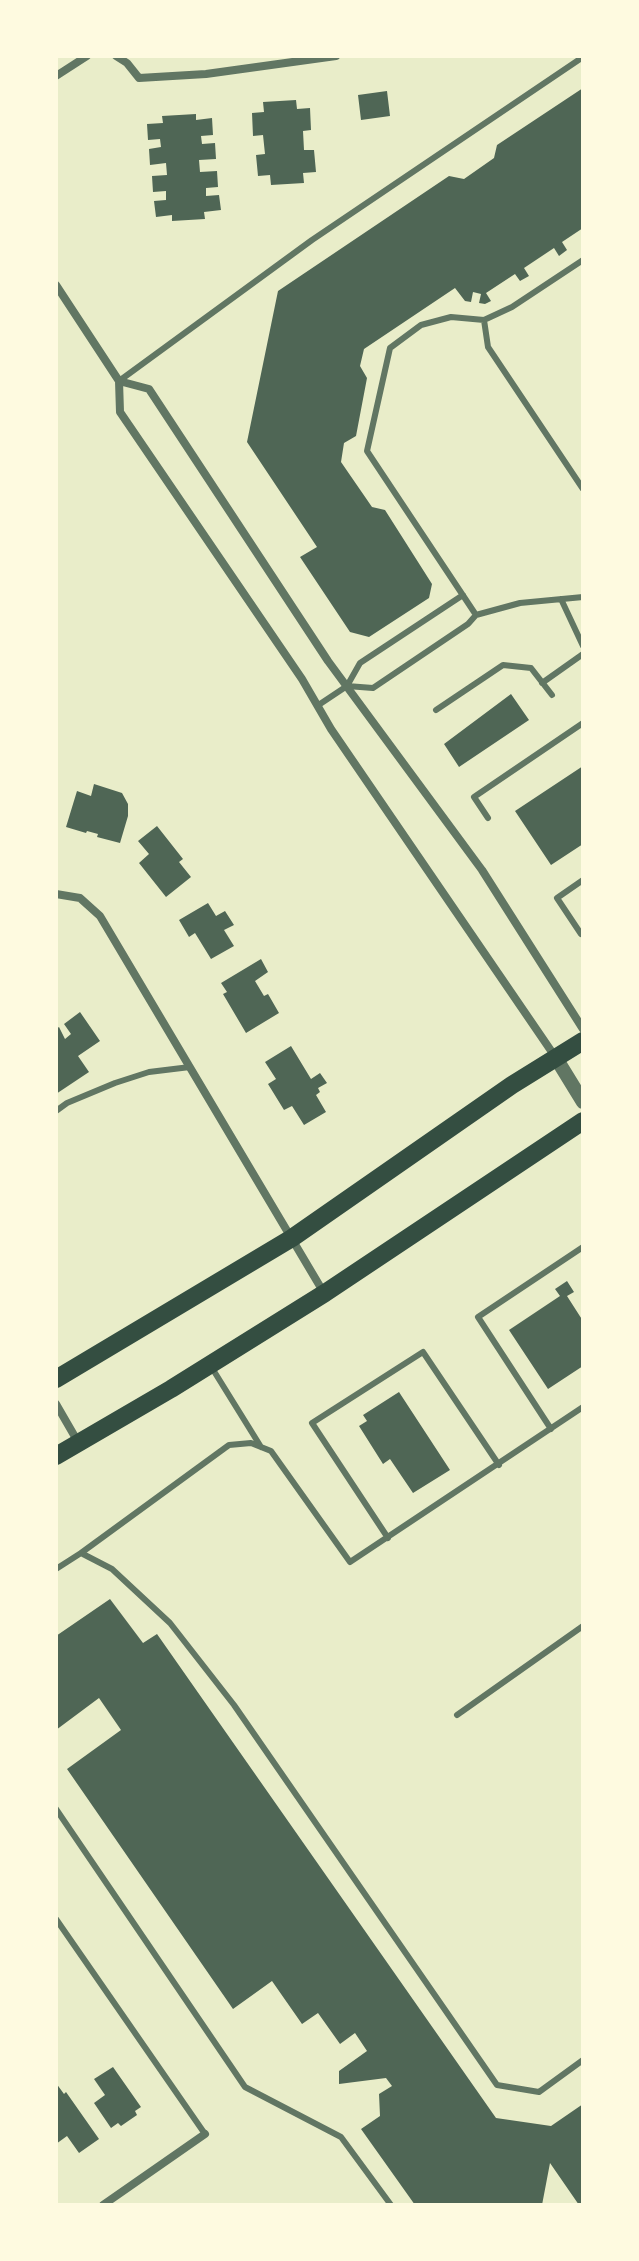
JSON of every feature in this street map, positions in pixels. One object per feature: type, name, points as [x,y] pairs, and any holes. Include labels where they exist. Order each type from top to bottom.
[{"type":"main road","points":[[56,1379],[292,1238],[583,1041]]},
{"type":"main road","points":[[56,1456],[325,1293],[583,1121]]},
{"type":"street","points":[[56,76],[87,56]]},
{"type":"street","points":[[116,56],[127,63],[139,78],[206,74],[336,56]]},
{"type":"street","points":[[56,285],[119,381],[120,412],[583,1102]]},
{"type":"street","points":[[119,381],[149,389],[347,686],[482,870],[583,1029]]},
{"type":"street","points":[[56,894],[80,898],[100,916],[325,1293]]},
{"type":"street","points":[[56,1404],[80,1444]]},
{"type":"street","points":[[103,2205],[205,2134]]},
{"type":"lane","points":[[119,381],[312,240],[583,57]]},
{"type":"lane","points":[[476,615],[367,451],[390,348],[421,325],[451,317],[484,320],[512,307],[583,260]]},
{"type":"lane","points":[[484,320],[488,347],[583,489]]},
{"type":"lane","points":[[317,706],[347,686],[360,663],[463,595]]},
{"type":"lane","points":[[347,686],[373,688],[468,624],[476,615],[520,603],[583,597]]},
{"type":"lane","points":[[561,599],[583,646]]},
{"type":"lane","points":[[542,683],[583,654]]},
{"type":"lane","points":[[436,710],[503,665],[531,668],[552,695]]},
{"type":"lane","points":[[488,818],[474,797],[583,723]]},
{"type":"lane","points":[[581,934],[557,898],[583,880]]},
{"type":"lane","points":[[56,1111],[67,1103],[115,1083],[149,1072],[190,1067]]},
{"type":"lane","points":[[551,1429],[478,1317],[583,1247]]},
{"type":"lane","points":[[388,1538],[312,1423],[324,1415],[423,1352],[499,1465]]},
{"type":"lane","points":[[210,1365],[261,1447]]},
{"type":"lane","points":[[56,1569],[229,1445],[251,1443],[271,1451],[350,1562],[583,1407]]},
{"type":"lane","points":[[81,1553],[123,1578],[170,1623],[201,1662],[497,2085],[539,2092],[583,2060]]},
{"type":"lane","points":[[457,1715],[583,1626]]},
{"type":"lane","points":[[56,1809],[245,2087],[341,2137],[391,2205]]},
{"type":"lane","points":[[56,1919],[205,2134]]},
{"type":"building","points":[[583,88],[583,228],[562,242],[567,250],[559,256],[554,248],[524,268],[529,276],[520,281],[515,274],[486,293],[491,301],[485,304],[479,303],[481,294],[473,292],[471,302],[465,301],[455,288],[364,349],[360,366],[367,378],[356,436],[344,443],[341,462],[372,507],[385,510],[432,584],[429,598],[369,637],[350,632],[300,557],[317,547],[247,442],[278,291],[449,176],[464,179],[494,158],[497,145]]},
{"type":"building","points":[[387,91],[390,116],[361,120],[358,95]]},
{"type":"building","points":[[296,100],[297,109],[310,108],[311,130],[303,131],[304,150],[314,150],[316,172],[303,173],[304,183],[271,185],[270,175],[258,176],[256,155],[265,154],[263,135],[253,136],[252,113],[264,112],[263,102]]},
{"type":"building","points":[[196,114],[196,120],[212,118],[213,135],[201,136],[202,144],[215,143],[216,159],[199,160],[200,172],[217,171],[218,187],[206,188],[206,196],[219,195],[221,210],[204,212],[205,219],[172,221],[172,215],[156,217],[154,201],[166,200],[166,191],[153,192],[152,176],[167,175],[166,163],[150,165],[149,149],[161,147],[160,139],[148,140],[147,124],[163,123],[162,116]]},
{"type":"building","points":[[511,694],[529,720],[459,767],[444,744]]},
{"type":"building","points":[[583,766],[583,844],[551,865],[515,811]]},
{"type":"building","points":[[94,784],[122,793],[128,804],[128,816],[120,843],[66,827],[77,791],[91,796]]},
{"type":"building","points":[[157,826],[183,859],[179,862],[191,877],[166,897],[139,863],[149,854],[138,841]]},
{"type":"building","points":[[208,903],[216,916],[225,911],[234,925],[224,930],[234,946],[211,959],[195,933],[189,937],[179,920]]},
{"type":"building","points":[[261,959],[268,972],[255,981],[264,996],[268,994],[279,1013],[246,1033],[223,994],[227,992],[221,983]]},
{"type":"building","points":[[80,1012],[100,1041],[78,1056],[89,1072],[56,1094],[56,1029],[59,1027],[65,1039],[71,1034],[64,1024]]},
{"type":"building","points":[[291,1046],[311,1079],[320,1073],[327,1083],[318,1088],[320,1092],[316,1095],[326,1112],[304,1125],[292,1106],[284,1110],[268,1084],[276,1079],[265,1062]]},
{"type":"building","points":[[567,1281],[574,1292],[567,1296],[583,1321],[583,1366],[548,1389],[509,1330],[560,1296],[555,1289]]},
{"type":"building","points":[[399,1392],[450,1470],[413,1493],[390,1459],[383,1464],[359,1426],[367,1421],[363,1415]]},
{"type":"building","points":[[110,1599],[143,1643],[157,1634],[496,2118],[551,2126],[583,2104],[583,2205],[579,2205],[550,2163],[542,2205],[415,2205],[361,2129],[380,2116],[379,2094],[392,2086],[386,2078],[339,2084],[339,2071],[367,2051],[355,2033],[340,2044],[318,2013],[302,2024],[272,1981],[233,2009],[67,1769],[121,1730],[99,1698],[56,1730],[56,1636]]},
{"type":"building","points":[[113,2067],[141,2107],[135,2111],[137,2115],[121,2126],[118,2123],[111,2128],[94,2103],[105,2095],[94,2079]]},
{"type":"building","points":[[56,2083],[64,2094],[66,2092],[99,2139],[79,2153],[67,2136],[56,2144]]}]
